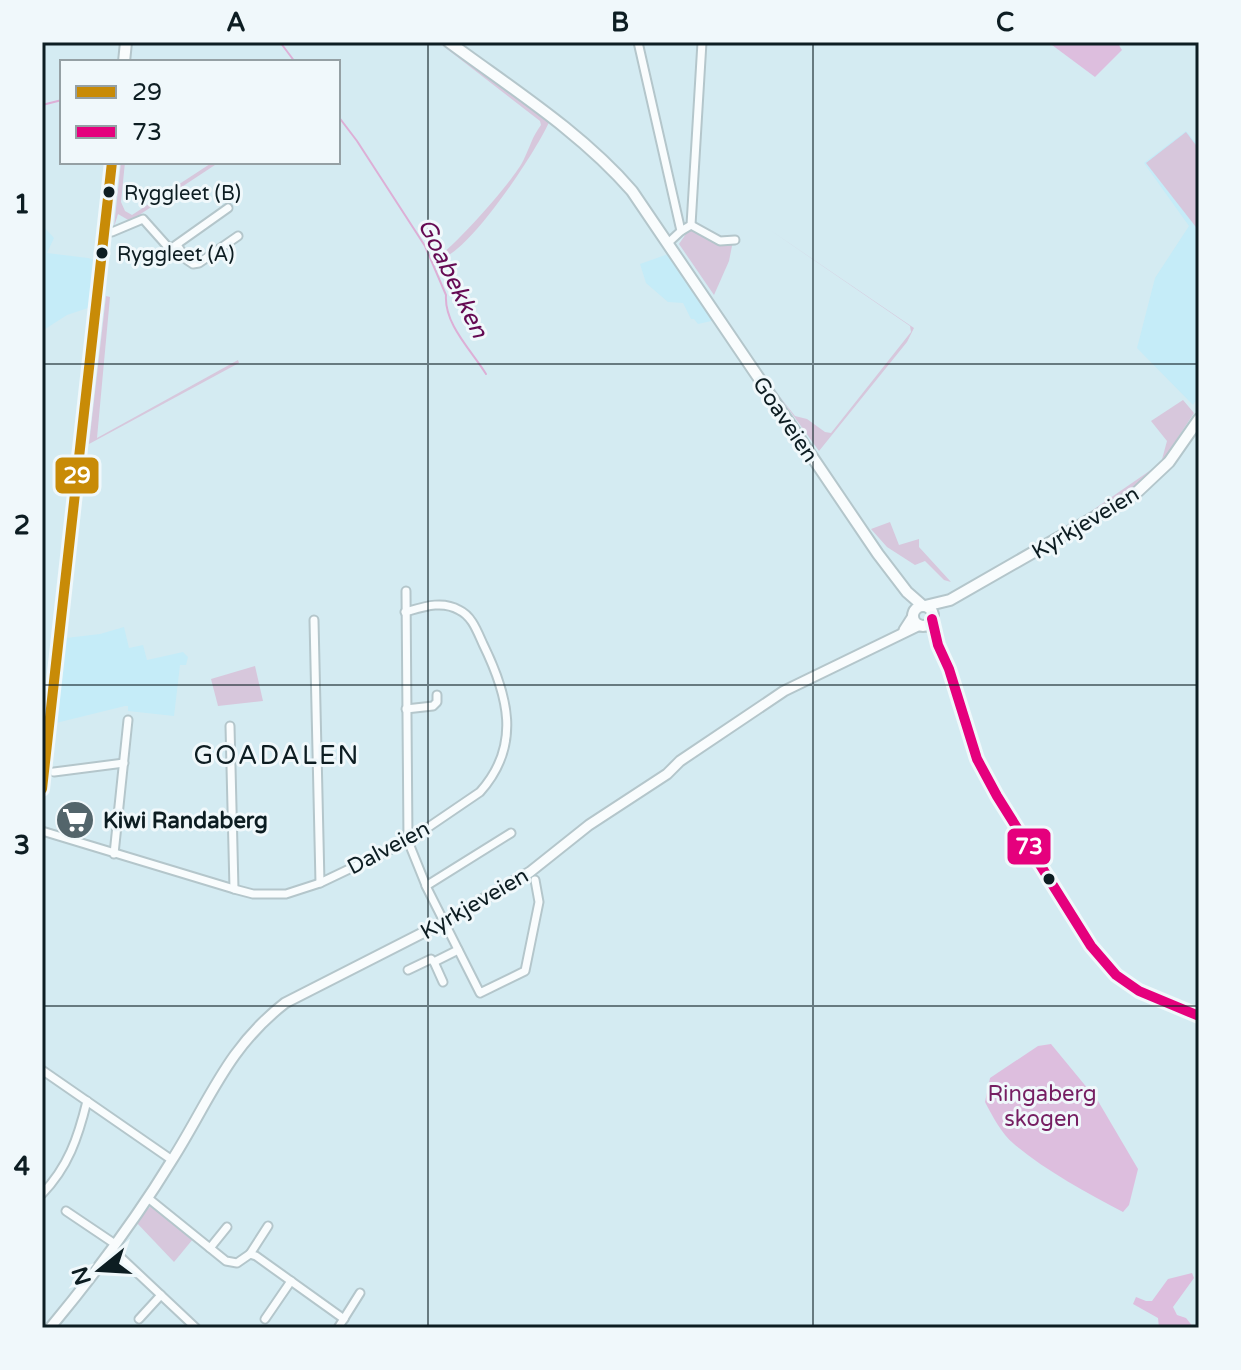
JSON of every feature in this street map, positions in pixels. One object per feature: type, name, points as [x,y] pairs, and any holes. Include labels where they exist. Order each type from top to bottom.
[{"type":"main road","name":"Goaveien","points":[[449,42],[563,127],[614,171],[639,200],[846,508],[907,592],[949,669],[970,742],[984,773],[1091,946],[1116,975],[1139,991],[1199,1016]]},
{"type":"main road","points":[[42,789],[112,164]]},
{"type":"main road","name":"Kyrkjeveien","points":[[919,615],[1135,494],[1169,462],[1199,419]]},
{"type":"main road","name":"Kyrkjeveien","points":[[932,618],[950,600]]},
{"type":"main road","name":"Goaveien","points":[[919,615],[931,610],[938,645]]},
{"type":"street","points":[[638,42],[681,231]]},
{"type":"street","points":[[691,225],[702,42]]},
{"type":"street","points":[[104,231],[112,232],[143,219],[168,247],[177,245],[228,208]]},
{"type":"street","points":[[668,243],[691,225]]},
{"type":"street","points":[[691,225],[720,241],[735,240]]},
{"type":"street","points":[[177,245],[193,264],[238,236]]},
{"type":"street","points":[[406,591],[408,841],[426,886],[480,993],[525,971],[539,902],[535,880]]},
{"type":"street","name":"Dalveien","points":[[42,831],[234,889],[272,895],[286,894],[320,883],[408,841],[480,792],[490,781],[503,753],[507,718],[500,679],[471,619],[461,610],[448,605],[405,612]]},
{"type":"street","name":"Kyrkjeveien","points":[[50,1328],[148,1198],[235,1053],[272,1014],[317,986],[444,922],[530,872],[589,825],[770,700],[904,630],[919,615]]},
{"type":"street","points":[[314,620],[320,883]]},
{"type":"street","points":[[406,709],[433,706],[437,695]]},
{"type":"street","points":[[114,854],[128,720]]},
{"type":"street","points":[[230,726],[234,889]]},
{"type":"street","points":[[54,772],[124,763]]},
{"type":"street","points":[[426,886],[511,833]]},
{"type":"street","points":[[408,970],[425,960],[434,962],[458,950]]},
{"type":"street","points":[[434,962],[443,982]]},
{"type":"street","points":[[42,1070],[172,1160]]},
{"type":"street","points":[[42,1194],[58,1177],[73,1150],[87,1101]]},
{"type":"street","points":[[148,1198],[233,1264],[250,1254],[268,1226]]},
{"type":"street","points":[[66,1211],[113,1247],[196,1328]]},
{"type":"street","points":[[210,1248],[227,1227]]},
{"type":"street","points":[[250,1254],[344,1319]]},
{"type":"street","points":[[265,1319],[291,1281]]},
{"type":"street","points":[[338,1328],[360,1293]]},
{"type":"street","points":[[139,1319],[161,1295]]},
{"type":"shaded area","points":[[438,42],[443,42],[549,122],[531,155],[485,220],[454,252],[441,259],[439,256],[510,181],[541,125],[540,121]]},
{"type":"shaded area","points":[[1186,131],[1199,146],[1199,395],[1193,405],[1137,348],[1155,278],[1189,226],[1144,163]]},
{"type":"shaded area","points":[[1186,132],[1199,149],[1199,231],[1146,163]]},
{"type":"shaded area","points":[[121,164],[125,164],[121,202],[125,211],[132,215],[210,164],[216,164],[130,221],[118,214],[114,227]]},
{"type":"shaded area","points":[[42,225],[54,238],[47,253],[88,258],[95,260],[97,265],[91,307],[67,315],[42,331]]},
{"type":"shaded area","points":[[690,228],[733,241],[729,261],[714,295],[679,244]]},
{"type":"shaded area","points":[[770,230],[914,328],[907,342],[819,451],[777,393],[795,416],[807,419],[831,433],[911,332],[910,326]]},
{"type":"shaded area","points":[[671,253],[716,320],[698,324],[691,319],[683,303],[668,302],[646,283],[640,264]]},
{"type":"shaded area","points":[[106,296],[110,297],[97,438],[238,360],[239,363],[89,444]]},
{"type":"shaded area","points":[[1183,400],[1194,413],[1168,459],[1139,487],[1087,519],[1084,516],[1161,463],[1167,441],[1151,421]]},
{"type":"shaded area","points":[[890,522],[899,545],[919,539],[919,547],[951,582],[944,580],[925,561],[915,565],[887,547],[871,529]]},
{"type":"shaded area","points":[[124,627],[129,648],[143,645],[147,660],[183,652],[188,657],[186,665],[180,665],[174,716],[128,711],[128,706],[125,706],[56,723],[66,638],[100,634]]},
{"type":"shaded area","points":[[255,666],[263,701],[218,706],[211,679]]},
{"type":"shaded area","points":[[152,1205],[193,1239],[174,1262],[135,1221]]},
{"type":"green space","points":[[1048,42],[1117,42],[1122,50],[1095,77]]},
{"type":"green space","name":"Ringaberg skogen","points":[[1051,1044],[1098,1101],[1138,1169],[1129,1205],[1123,1212],[1026,1154],[1005,1135],[985,1102],[990,1078],[1038,1046]]},
{"type":"green space","points":[[1192,1273],[1194,1278],[1173,1307],[1177,1315],[1186,1318],[1194,1328],[1159,1328],[1158,1318],[1133,1304],[1136,1297],[1152,1301],[1168,1279]]},
{"type":"waterway","name":"Goabekken","points":[[280,42],[294,60]]},
{"type":"waterway","points":[[42,105],[60,100]]},
{"type":"waterway","name":"Goabekken","points":[[340,119],[425,246],[446,295],[449,316],[486,374]]},
{"type":"transit line","name":"29","points":[[42,789],[112,164]]},
{"type":"transit line","name":"73","points":[[932,619],[977,759],[1091,946],[1116,975],[1139,991],[1199,1016]]},
{"type":"place","name":"Ryggleet (B)","points":[[109,192]]},
{"type":"place","name":"Ryggleet (A)","points":[[102,253]]},
{"type":"place","name":"Kiwi Randaberg","points":[[75,820]]},
{"type":"district","name":"GOADALEN","points":[[277,755]]}]
